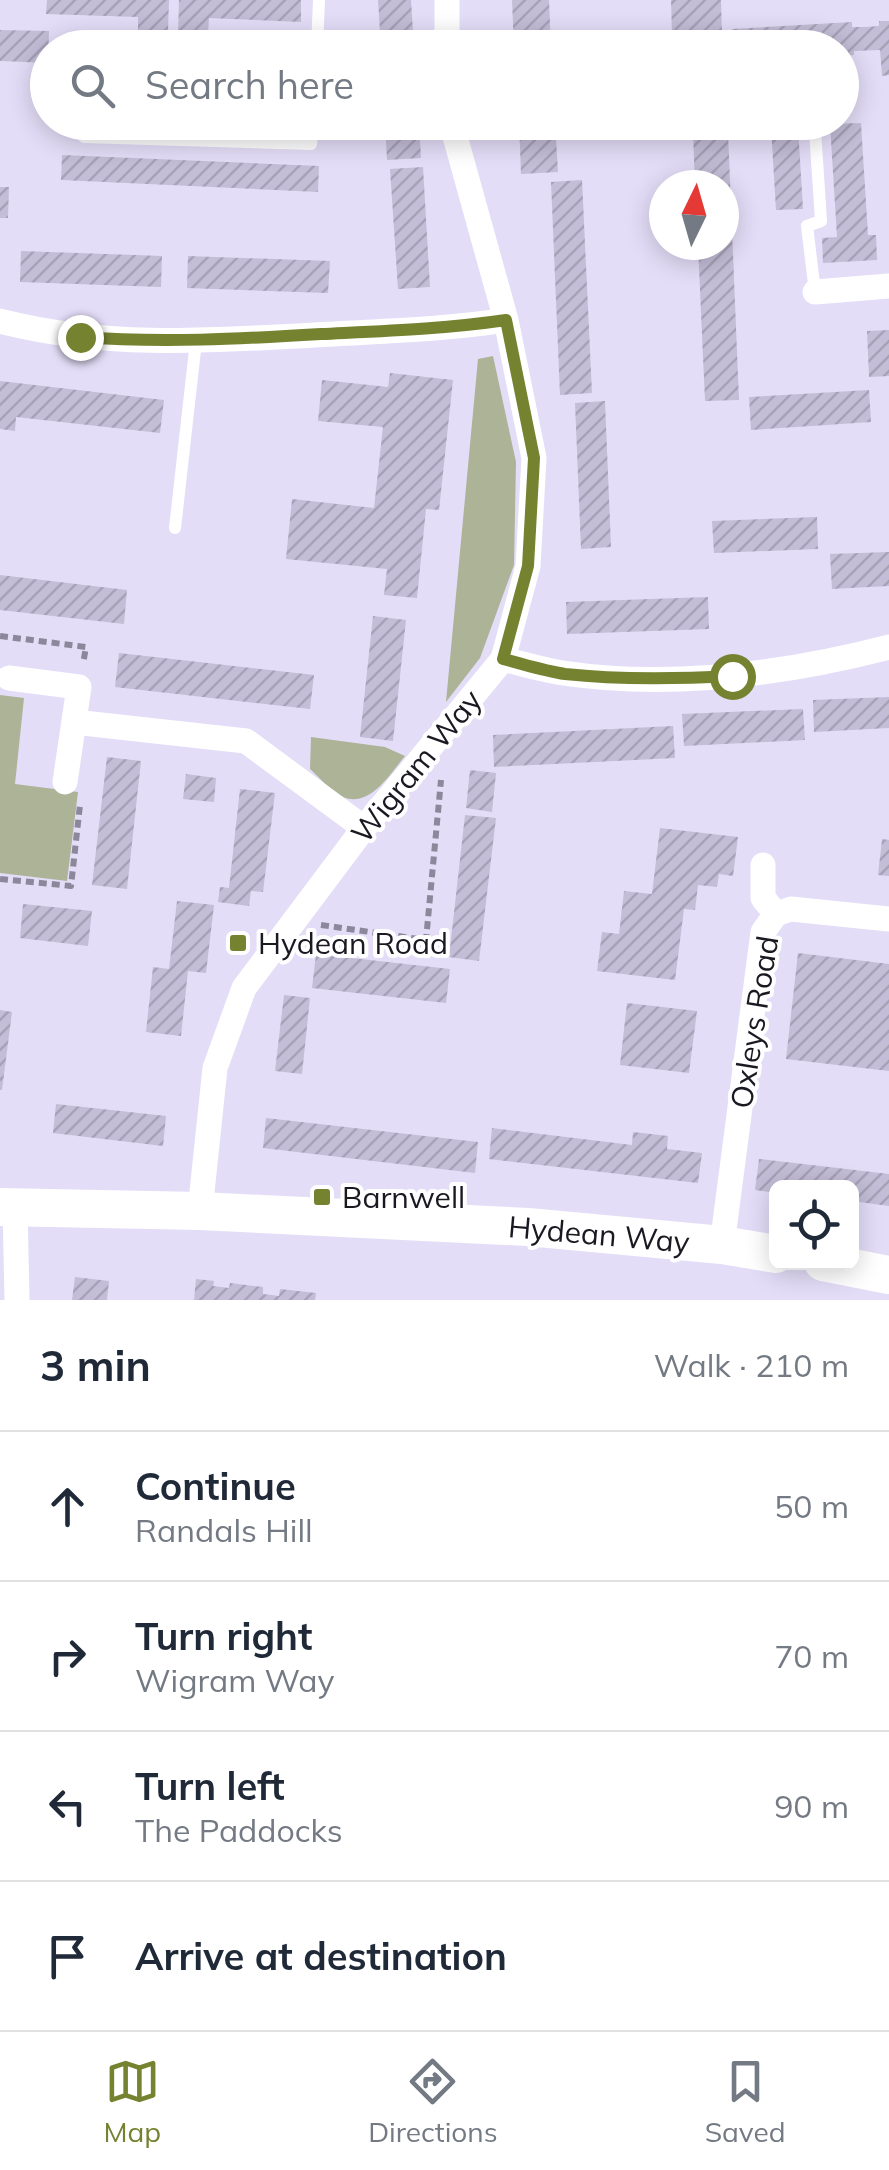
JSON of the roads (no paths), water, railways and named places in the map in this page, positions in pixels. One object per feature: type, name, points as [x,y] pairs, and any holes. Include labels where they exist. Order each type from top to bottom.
[{"type":"street","points":[[447,0],[447,30]]},
{"type":"street","name":"Wigram Way","points":[[200,1211],[215,1068],[244,988],[364,828],[503,659],[528,566],[534,458],[506,320],[456,140]]},
{"type":"street","points":[[815,292],[889,286]]},
{"type":"street","points":[[0,321],[80,337],[138,342],[462,327],[506,320]]},
{"type":"street","points":[[503,659],[561,673],[673,679],[795,668],[889,647]]},
{"type":"street","points":[[9,678],[80,687],[65,782]]},
{"type":"street","points":[[74,722],[246,741],[364,828]]},
{"type":"street","points":[[763,865],[763,898],[776,914]]},
{"type":"street","name":"Oxleys Road","points":[[722,1245],[763,932],[776,914],[791,909],[889,920]]},
{"type":"street","points":[[8,1207],[17,1300]]},
{"type":"street","name":"Hydean Way","points":[[8,1207],[200,1211],[528,1227],[769,1253]]},
{"type":"street","points":[[859,1270],[889,1276]]},
{"type":"lane","points":[[318,30],[320,0]]},
{"type":"lane","points":[[181,140],[311,144],[311,140]]},
{"type":"lane","points":[[815,140],[820,221],[807,226],[815,292]]},
{"type":"lane","points":[[175,528],[196,341]]},
{"type":"place","name":"Hydean Road","points":[[238,943]]},
{"type":"place","name":"Barnwell","points":[[322,1197]]}]
